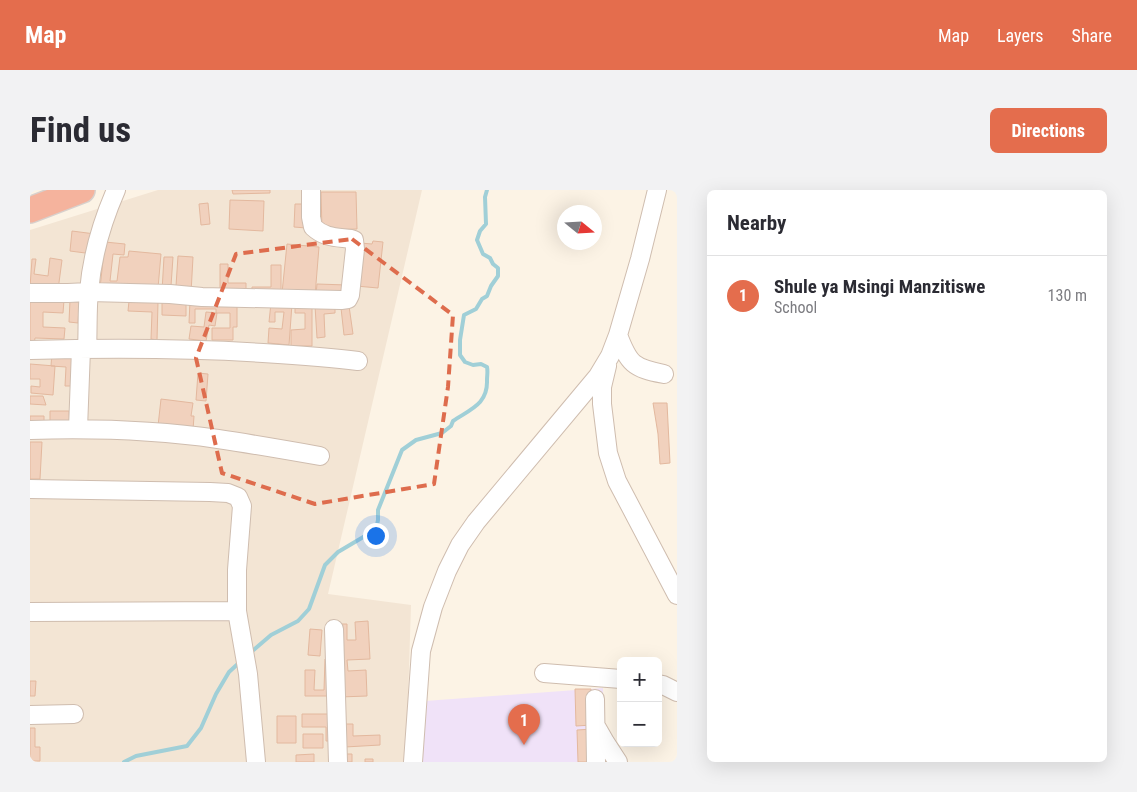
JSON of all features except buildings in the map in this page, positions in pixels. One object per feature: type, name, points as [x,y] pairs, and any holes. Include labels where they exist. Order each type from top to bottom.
[{"type":"highway","points":[[30,210],[82,190]]},
{"type":"street","points":[[78,429],[88,292],[92,266],[106,212],[116,190]]},
{"type":"street","points":[[30,293],[88,292],[341,300],[348,298],[350,295],[355,249],[354,240],[320,234],[313,227],[311,190]]},
{"type":"street","points":[[657,190],[640,259],[602,387],[602,404],[608,453],[617,481],[677,595]]},
{"type":"street","points":[[618,335],[625,353],[633,364],[649,371],[664,374]]},
{"type":"street","points":[[30,350],[220,350],[326,357],[358,362]]},
{"type":"street","points":[[413,762],[421,650],[433,607],[447,571],[460,545],[476,522],[598,376],[610,356]]},
{"type":"street","points":[[30,430],[121,430],[216,438],[320,456]]},
{"type":"street","points":[[30,489],[210,492],[228,493],[238,497],[242,506],[237,570],[238,611],[248,674],[256,762]]},
{"type":"street","points":[[30,612],[238,611]]},
{"type":"street","points":[[334,629],[338,762]]},
{"type":"street","points":[[544,673],[617,679]]},
{"type":"street","points":[[662,685],[677,692]]},
{"type":"street","points":[[595,699],[596,762]]},
{"type":"street","points":[[30,716],[74,714]]},
{"type":"street","points":[[596,725],[618,762]]},
{"type":"highlighted area","points":[[352,239],[453,315],[448,387],[434,484],[315,504],[222,473],[196,358],[236,254]]},
{"type":"shaded area","points":[[158,190],[422,190],[328,594],[411,605],[406,762],[30,762],[30,230]]},
{"type":"shaded area","points":[[603,688],[605,762],[419,762],[425,701]]},
{"type":"waterway","points":[[250,653],[271,635],[298,621],[309,609],[325,565],[338,552],[376,530],[378,510],[402,450],[416,440],[442,433],[451,426],[453,421],[477,405],[485,395],[487,367],[481,364],[473,365],[465,362],[460,355],[460,340],[464,315],[476,309],[482,299],[487,296],[498,276],[498,268],[490,258],[483,254],[477,240],[480,231],[486,224],[485,197],[487,190]]},
{"type":"waterway","points":[[124,762],[136,756],[187,746],[201,728],[216,694],[229,672],[241,661]]},
{"type":"place","name":"Shule ya Msingi Manzitiswe","points":[[524,745]]}]
